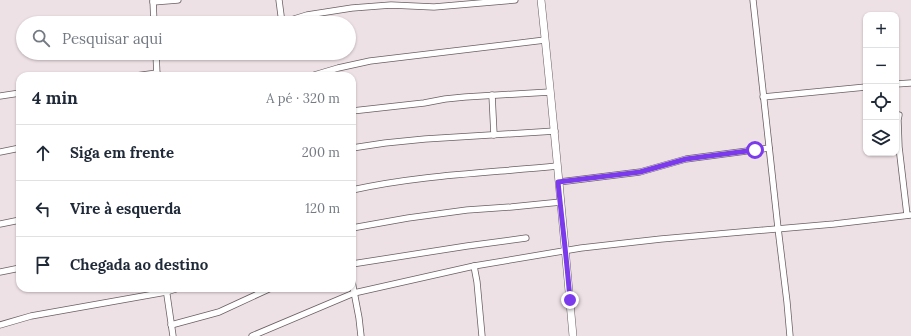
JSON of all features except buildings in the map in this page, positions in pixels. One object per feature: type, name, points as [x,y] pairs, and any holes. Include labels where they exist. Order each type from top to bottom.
[{"type":"street","points":[[154,16],[153,1],[178,0]]},
{"type":"street","points":[[280,0],[281,16]]},
{"type":"street","points":[[304,16],[346,8],[391,2],[434,7],[515,0]]},
{"type":"street","points":[[541,0],[555,131],[558,182],[566,250],[573,336]]},
{"type":"street","points":[[753,0],[790,336]]},
{"type":"street","points":[[325,72],[370,61],[545,40]]},
{"type":"street","points":[[156,60],[157,72]]},
{"type":"street","points":[[899,84],[911,83]]},
{"type":"street","points":[[763,97],[863,87]]},
{"type":"street","points":[[356,111],[465,97],[550,92]]},
{"type":"street","points":[[0,96],[16,94]]},
{"type":"street","points":[[492,95],[494,135]]},
{"type":"street","points":[[252,336],[354,293],[474,266],[566,250],[661,239],[812,226],[909,215],[899,148],[898,120]]},
{"type":"street","points":[[356,147],[385,143],[555,131]]},
{"type":"street","points":[[558,182],[640,172],[686,159],[769,148]]},
{"type":"street","points":[[0,152],[16,149]]},
{"type":"street","points":[[356,189],[422,178],[557,166]]},
{"type":"street","points":[[356,227],[467,210],[560,202]]},
{"type":"street","points":[[0,224],[16,221]]},
{"type":"street","points":[[356,263],[526,238]]},
{"type":"street","points":[[474,266],[482,336]]},
{"type":"street","points":[[0,272],[16,269]]},
{"type":"street","points":[[0,325],[31,316],[156,292]]},
{"type":"street","points":[[166,292],[173,336]]},
{"type":"street","points":[[171,325],[214,314],[262,292]]},
{"type":"street","points":[[354,293],[360,318],[361,336]]},
{"type":"route","points":[[570,300],[558,182],[640,172],[686,159],[755,150]]}]
